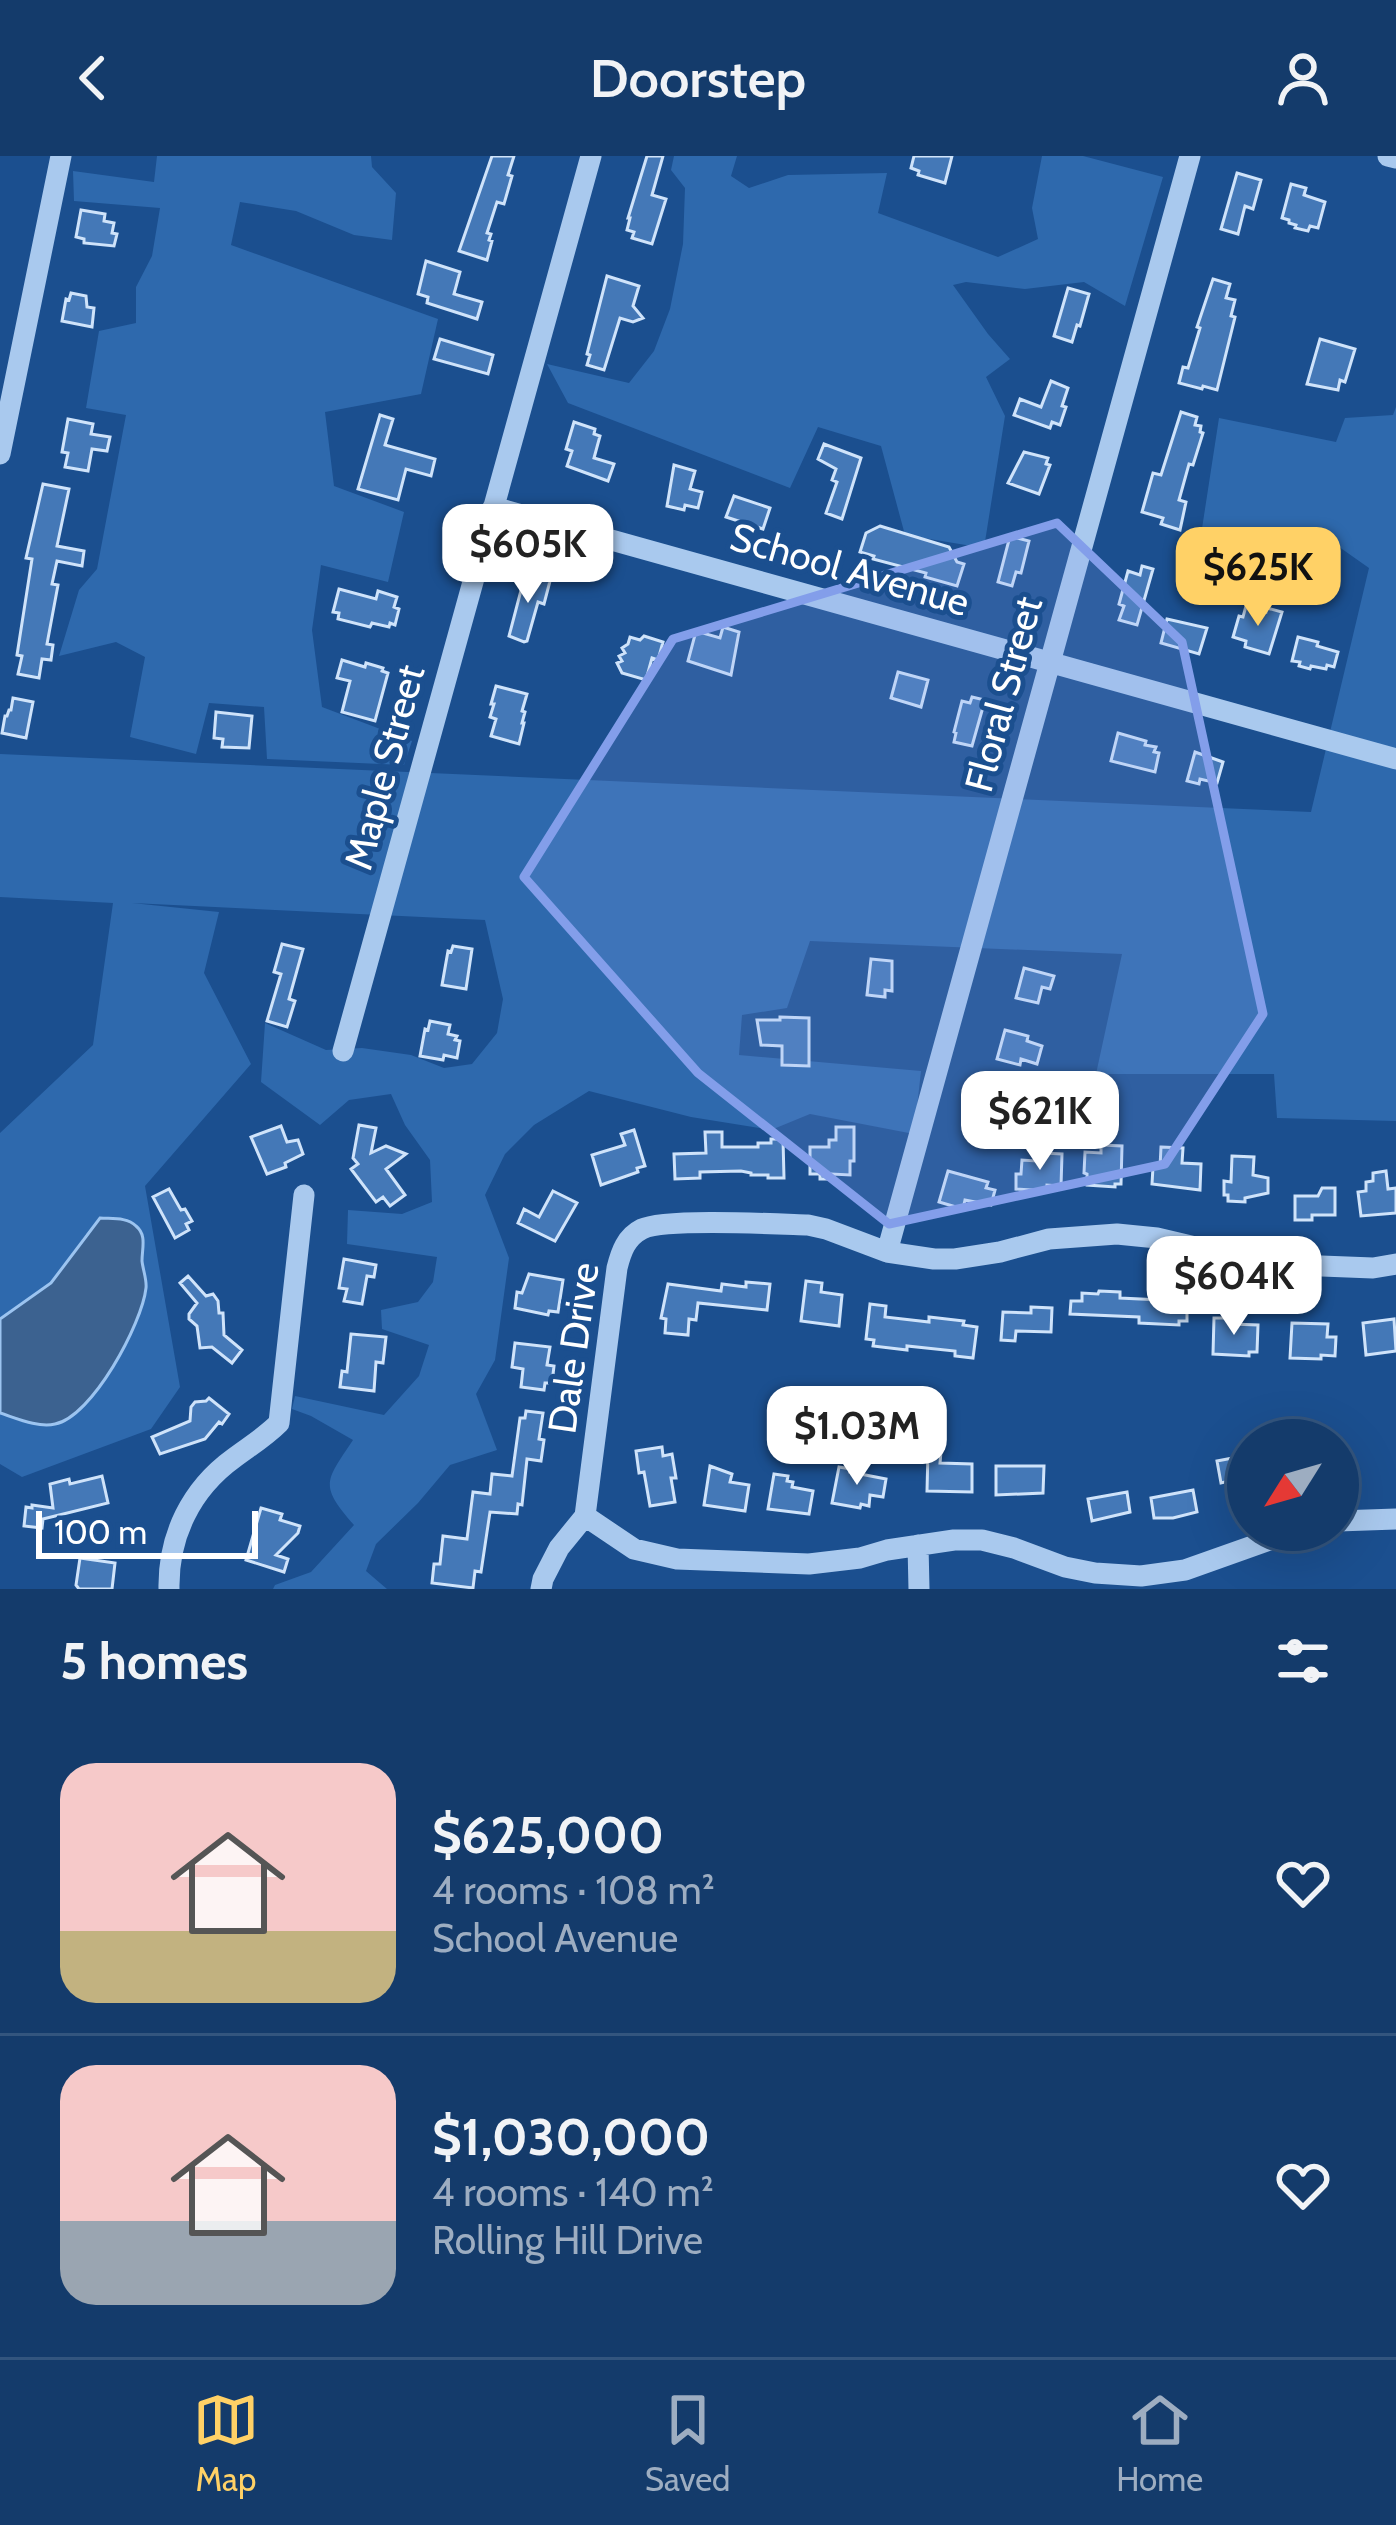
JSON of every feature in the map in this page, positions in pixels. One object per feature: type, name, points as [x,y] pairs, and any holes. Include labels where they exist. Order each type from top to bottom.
[{"type":"street","points":[[0,454],[61,156]]},
{"type":"street","name":"Maple Street","points":[[343,1052],[591,156]]},
{"type":"street","name":"Floral Street","points":[[886,1252],[1190,156]]},
{"type":"street","name":"School Avenue","points":[[493,507],[1396,759]]},
{"type":"street","points":[[170,1589],[169,1563],[181,1521],[201,1488],[279,1423],[304,1195]]},
{"type":"street","name":"Dale Drive","points":[[541,1589],[559,1548],[585,1516],[616,1268],[621,1252],[645,1228],[808,1225],[886,1252],[955,1259],[1049,1239],[1117,1234],[1157,1238],[1267,1264],[1373,1268],[1396,1264]]},
{"type":"street","points":[[585,1516],[634,1549],[677,1559],[809,1564],[953,1540],[982,1540],[1065,1567],[1142,1576],[1184,1570],[1238,1551]]},
{"type":"street","points":[[1359,1520],[1396,1519]]},
{"type":"street","points":[[918,1545],[919,1589]]},
{"type":"highlighted area","points":[[1057,523],[1182,642],[1263,1014],[1165,1164],[889,1224],[698,1073],[524,877],[673,639]]},
{"type":"shaded area","points":[[157,156],[371,156],[372,167],[396,193],[392,240],[354,235],[296,211],[240,202],[231,245],[438,319],[421,394],[325,412],[334,486],[404,512],[388,582],[321,565],[312,630],[322,707],[412,741],[404,765],[267,759],[264,707],[209,703],[196,754],[130,737],[145,657],[116,642],[59,656],[79,590],[97,569],[126,415],[86,408],[99,331],[136,323],[136,287],[152,256],[160,208],[74,201],[73,171],[154,182]]},
{"type":"shaded area","points":[[674,156],[737,156],[731,176],[749,188],[788,175],[887,173],[878,213],[998,257],[1038,239],[1032,208],[1042,156],[1083,156],[1163,177],[1125,306],[1084,282],[1025,289],[966,282],[953,285],[1010,359],[986,377],[1005,416],[984,548],[905,535],[881,446],[818,427],[790,488],[568,403],[547,364],[629,383],[654,351],[670,309],[683,244],[685,188],[671,170]]},
{"type":"shaded area","points":[[1396,407],[1396,1121],[1277,1118],[1274,1074],[1096,1074],[1122,954],[810,941],[787,1008],[742,1015],[739,1055],[921,1071],[914,1134],[810,1114],[771,1130],[691,1117],[589,1091],[534,1125],[505,1154],[485,1195],[509,1258],[495,1360],[476,1394],[497,1450],[450,1465],[376,1544],[366,1571],[387,1589],[273,1589],[311,1572],[354,1525],[335,1501],[330,1483],[353,1440],[292,1409],[295,1396],[384,1415],[419,1376],[429,1345],[382,1329],[381,1310],[418,1302],[433,1282],[437,1257],[347,1244],[348,1210],[402,1214],[432,1202],[430,1160],[405,1125],[391,1094],[349,1100],[320,1125],[261,1082],[265,1023],[326,1050],[362,1048],[411,1055],[444,1068],[472,1064],[497,1033],[503,999],[485,920],[132,903],[219,912],[204,973],[251,1064],[145,1186],[180,1387],[151,1429],[22,1477],[0,1464],[0,1413],[52,1426],[146,1287],[143,1236],[86,1234],[51,1283],[0,1319],[0,1133],[93,1045],[113,903],[0,897],[0,754],[1311,812],[1369,568],[1315,530],[1298,578],[1199,548],[1219,418],[1336,442],[1345,418],[1393,415]]},
{"type":"shaded area","points":[[100,1218],[128,1221],[143,1238],[146,1288],[125,1345],[99,1387],[69,1418],[41,1425],[0,1413],[0,1319],[51,1283]]},
{"type":"building","points":[[492,156],[514,156],[504,204],[497,202],[487,233],[492,241],[487,260],[459,251]]},
{"type":"building","points":[[647,156],[663,156],[652,195],[666,199],[652,244],[632,238],[634,232],[627,230]]},
{"type":"building","points":[[914,156],[952,156],[945,183],[918,175],[911,168]]},
{"type":"building","points":[[1237,173],[1261,180],[1253,209],[1245,206],[1238,234],[1221,229]]},
{"type":"building","points":[[1291,184],[1306,188],[1304,195],[1325,202],[1318,228],[1295,228],[1282,218]]},
{"type":"building","points":[[81,210],[105,214],[104,221],[114,223],[114,246],[84,243],[76,237]]},
{"type":"building","points":[[426,261],[460,272],[454,294],[482,302],[477,319],[427,303],[428,297],[418,294]]},
{"type":"building","points":[[607,276],[639,286],[633,306],[643,318],[633,322],[620,318],[604,370],[587,365],[587,354]]},
{"type":"building","points":[[1213,279],[1230,284],[1226,298],[1235,300],[1217,390],[1179,383],[1183,367],[1188,368]]},
{"type":"building","points":[[1068,288],[1089,294],[1072,342],[1054,336]]},
{"type":"building","points":[[71,293],[86,296],[87,307],[94,308],[92,327],[62,321]]},
{"type":"building","points":[[440,339],[493,355],[488,374],[434,359]]},
{"type":"building","points":[[1320,339],[1355,349],[1338,390],[1307,384]]},
{"type":"building","points":[[1051,381],[1068,388],[1060,425],[1052,422],[1050,428],[1014,415],[1020,399],[1041,407]]},
{"type":"building","points":[[1181,412],[1197,417],[1195,425],[1203,433],[1179,500],[1186,502],[1180,530],[1142,512],[1153,473],[1161,475]]},
{"type":"building","points":[[380,415],[393,419],[385,445],[435,459],[431,476],[406,469],[398,500],[358,489]]},
{"type":"building","points":[[68,419],[93,424],[91,434],[110,437],[107,451],[92,449],[88,471],[65,467],[68,453],[62,452]]},
{"type":"building","points":[[574,422],[595,429],[594,434],[600,436],[594,458],[614,464],[608,481],[567,466],[572,451],[566,449]]},
{"type":"building","points":[[824,444],[861,458],[842,519],[826,513],[837,482],[832,480],[836,469],[818,459]]},
{"type":"building","points":[[1024,452],[1048,458],[1050,465],[1039,494],[1008,483]]},
{"type":"building","points":[[674,465],[695,471],[690,489],[702,492],[698,508],[667,506]]},
{"type":"building","points":[[43,484],[69,489],[57,546],[84,551],[82,566],[57,561],[52,584],[58,585],[47,644],[53,645],[51,660],[42,659],[39,678],[18,674],[22,656],[17,655],[32,559],[26,558]]},
{"type":"building","points":[[734,496],[770,508],[763,529],[726,517]]},
{"type":"building","points":[[880,526],[949,547],[957,562],[964,564],[957,586],[860,552],[866,533]]},
{"type":"building","points":[[1010,536],[1029,541],[1021,573],[1016,572],[1012,586],[998,582]]},
{"type":"building","points":[[1142,566],[1153,569],[1137,625],[1119,620],[1124,606],[1119,604],[1128,571],[1140,575]]},
{"type":"building","points":[[525,575],[550,581],[524,642],[509,636]]},
{"type":"building","points":[[339,589],[376,599],[378,591],[397,597],[395,625],[372,623],[370,627],[338,619],[339,613],[333,612]]},
{"type":"building","points":[[1246,606],[1282,612],[1269,654],[1245,647],[1246,641],[1233,637]]},
{"type":"building","points":[[1167,619],[1207,628],[1199,654],[1161,643]]},
{"type":"building","points":[[723,627],[739,632],[731,675],[688,661],[696,631],[720,638]]},
{"type":"building","points":[[644,636],[663,642],[646,680],[622,673],[617,663],[630,637],[640,640]]},
{"type":"building","points":[[1298,637],[1338,652],[1334,667],[1310,669],[1292,661]]},
{"type":"building","points":[[342,660],[365,667],[366,663],[388,673],[375,721],[342,712],[350,681],[337,678]]},
{"type":"building","points":[[898,672],[928,680],[921,707],[891,698]]},
{"type":"building","points":[[496,686],[527,694],[519,744],[491,736]]},
{"type":"building","points":[[972,697],[985,700],[972,746],[954,742],[954,732],[962,701],[970,703]]},
{"type":"building","points":[[13,698],[33,702],[26,738],[2,733]]},
{"type":"building","points":[[216,712],[252,716],[249,748],[222,747],[223,739],[214,738]]},
{"type":"building","points":[[1118,733],[1156,747],[1155,772],[1111,761]]},
{"type":"building","points":[[1195,752],[1223,762],[1217,783],[1187,781]]},
{"type":"building","points":[[282,944],[303,949],[289,999],[295,1001],[287,1027],[267,1021],[281,974],[274,972]]},
{"type":"building","points":[[453,946],[472,949],[466,989],[442,985]]},
{"type":"building","points":[[871,959],[892,961],[892,991],[885,990],[885,997],[867,995]]},
{"type":"building","points":[[1024,968],[1054,976],[1050,989],[1042,987],[1038,1003],[1016,998]]},
{"type":"building","points":[[809,1018],[809,1066],[782,1065],[782,1046],[761,1045],[757,1020]]},
{"type":"building","points":[[430,1021],[450,1025],[448,1034],[460,1041],[457,1058],[420,1056]]},
{"type":"building","points":[[1005,1030],[1028,1036],[1027,1041],[1042,1046],[1037,1064],[997,1059]]},
{"type":"building","points":[[359,1125],[376,1128],[371,1153],[386,1146],[406,1154],[386,1169],[405,1195],[390,1206],[383,1197],[376,1202],[351,1169],[358,1164],[353,1158]]},
{"type":"building","points":[[281,1126],[287,1142],[298,1140],[303,1154],[267,1174],[251,1137]]},
{"type":"building","points":[[836,1127],[854,1127],[850,1175],[820,1179],[820,1174],[810,1174],[810,1147],[829,1147],[829,1140],[836,1140]]},
{"type":"building","points":[[634,1130],[645,1166],[601,1185],[592,1155],[625,1145],[621,1134]]},
{"type":"building","points":[[705,1132],[722,1132],[722,1147],[758,1147],[758,1143],[783,1139],[784,1178],[741,1171],[700,1172],[700,1178],[675,1179],[674,1154],[706,1153]]},
{"type":"building","points":[[1101,1145],[1122,1146],[1121,1184],[1115,1187],[1087,1185],[1085,1152],[1101,1153]]},
{"type":"building","points":[[1161,1147],[1183,1148],[1182,1163],[1201,1164],[1200,1190],[1152,1184],[1153,1167],[1160,1167]]},
{"type":"building","points":[[1044,1153],[1062,1154],[1061,1186],[1047,1185],[1047,1191],[1016,1189],[1022,1160],[1036,1161]]},
{"type":"building","points":[[1232,1156],[1254,1157],[1253,1175],[1268,1178],[1268,1193],[1245,1198],[1245,1202],[1228,1201],[1224,1181],[1231,1182]]},
{"type":"building","points":[[948,1171],[988,1182],[986,1188],[995,1190],[991,1205],[965,1200],[963,1209],[939,1202]]},
{"type":"building","points":[[1386,1171],[1388,1189],[1396,1188],[1396,1213],[1361,1216],[1358,1192],[1366,1191],[1373,1173]]},
{"type":"building","points":[[1322,1188],[1335,1188],[1335,1215],[1295,1220],[1295,1196],[1318,1196]]},
{"type":"building","points":[[169,1189],[192,1221],[186,1224],[189,1230],[175,1238],[153,1197]]},
{"type":"building","points":[[553,1191],[577,1203],[555,1241],[518,1223],[524,1209],[539,1217]]},
{"type":"building","points":[[344,1259],[376,1265],[374,1277],[367,1276],[362,1304],[344,1301],[347,1289],[339,1288]]},
{"type":"building","points":[[529,1274],[563,1280],[558,1312],[548,1315],[515,1308],[517,1292],[522,1293]]},
{"type":"building","points":[[188,1276],[206,1296],[213,1294],[218,1301],[224,1335],[242,1350],[232,1363],[212,1347],[200,1348],[197,1326],[189,1319],[197,1303],[180,1283]]},
{"type":"building","points":[[806,1281],[822,1283],[821,1292],[842,1295],[839,1326],[801,1321]]},
{"type":"building","points":[[746,1282],[770,1284],[767,1310],[698,1303],[696,1320],[689,1319],[688,1335],[665,1333],[666,1319],[661,1318],[668,1284],[721,1291],[722,1284],[746,1287]]},
{"type":"building","points":[[1099,1291],[1187,1306],[1187,1321],[1179,1325],[1139,1323],[1139,1317],[1070,1314],[1071,1301],[1082,1301],[1082,1293]]},
{"type":"building","points":[[870,1304],[886,1306],[885,1317],[929,1322],[929,1317],[977,1327],[973,1358],[955,1356],[955,1351],[873,1346],[874,1340],[866,1339]]},
{"type":"building","points":[[1031,1307],[1052,1308],[1051,1332],[1016,1331],[1015,1341],[1001,1340],[1003,1312],[1031,1313]]},
{"type":"building","points":[[1214,1318],[1258,1325],[1257,1352],[1249,1356],[1213,1354]]},
{"type":"building","points":[[1394,1319],[1396,1351],[1366,1355],[1363,1323]]},
{"type":"building","points":[[1292,1323],[1328,1324],[1327,1337],[1336,1337],[1335,1356],[1290,1358]]},
{"type":"building","points":[[351,1334],[386,1337],[383,1363],[376,1362],[374,1391],[340,1387],[342,1371],[347,1372]]},
{"type":"building","points":[[515,1343],[550,1347],[547,1365],[554,1366],[552,1383],[545,1383],[544,1390],[521,1387],[523,1369],[512,1367]]},
{"type":"building","points":[[209,1398],[229,1414],[222,1424],[205,1439],[160,1454],[152,1437],[190,1421],[195,1402]]},
{"type":"building","points":[[526,1411],[543,1413],[539,1439],[544,1440],[541,1461],[527,1459],[522,1505],[518,1504],[517,1514],[490,1512],[481,1572],[475,1571],[473,1588],[432,1583],[443,1536],[467,1539],[473,1492],[490,1494],[492,1474],[512,1476],[520,1418],[525,1418]]},
{"type":"building","points":[[662,1447],[663,1456],[672,1454],[675,1502],[650,1506],[636,1451]]},
{"type":"building","points":[[928,1451],[941,1452],[940,1463],[972,1464],[972,1492],[927,1491]]},
{"type":"building","points":[[1227,1459],[1227,1482],[1221,1483],[1217,1461]]},
{"type":"building","points":[[710,1466],[732,1474],[730,1482],[749,1485],[745,1511],[704,1505]]},
{"type":"building","points":[[996,1466],[1044,1466],[1043,1493],[996,1495]]},
{"type":"building","points":[[839,1467],[886,1479],[883,1497],[870,1495],[869,1506],[861,1504],[860,1508],[832,1503]]},
{"type":"building","points":[[774,1474],[788,1476],[792,1487],[813,1491],[809,1514],[768,1509]]},
{"type":"building","points":[[102,1476],[108,1503],[43,1519],[42,1528],[24,1526],[26,1507],[53,1508],[50,1484]]},
{"type":"building","points":[[1193,1490],[1197,1512],[1154,1518],[1151,1498]]},
{"type":"building","points":[[1127,1492],[1130,1512],[1092,1521],[1088,1499]]},
{"type":"building","points":[[261,1508],[300,1526],[276,1555],[288,1559],[284,1572],[246,1560]]},
{"type":"building","points":[[80,1558],[115,1563],[112,1589],[79,1589]]}]
